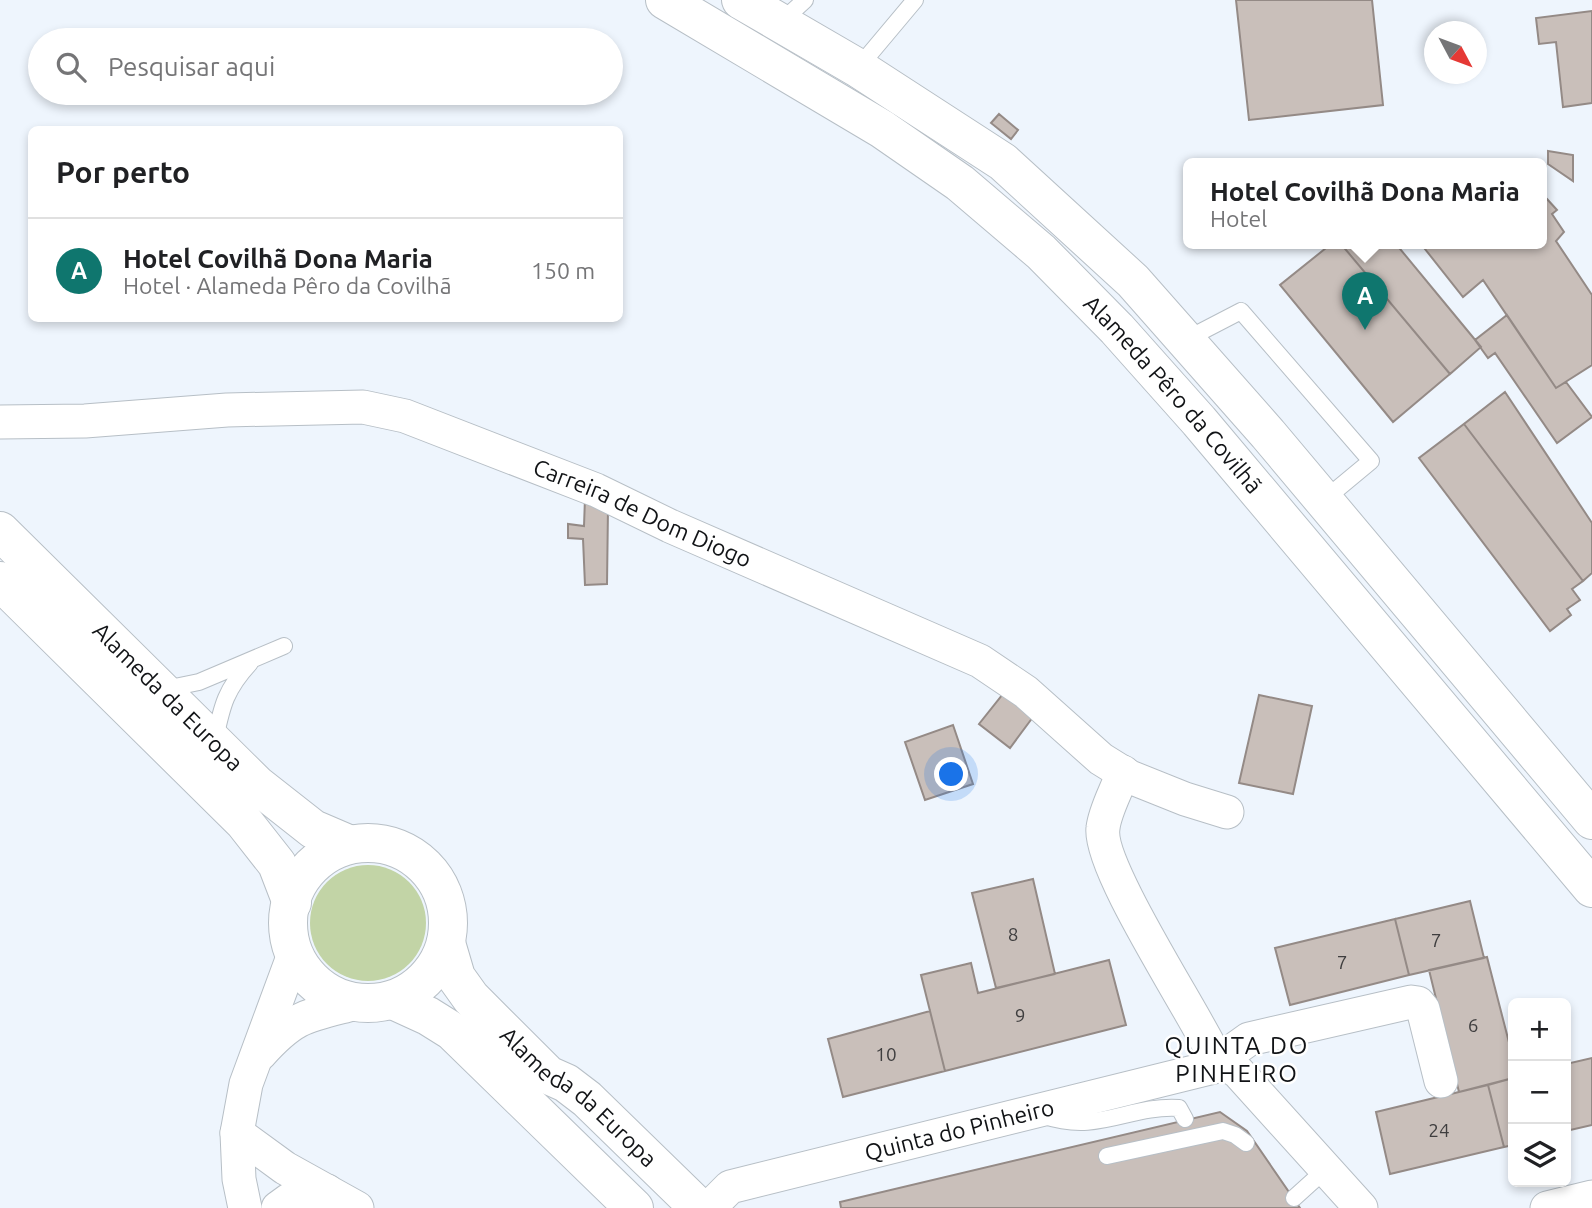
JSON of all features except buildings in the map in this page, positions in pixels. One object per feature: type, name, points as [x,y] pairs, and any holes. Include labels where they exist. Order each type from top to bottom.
[{"type":"main road","name":"Alameda Pêro da Covilhã","points":[[664,0],[882,129],[960,183],[1041,251],[1117,329],[1199,421],[1592,888]]},
{"type":"main road","name":"Alameda Pêro da Covilhã","points":[[741,0],[793,11],[858,68],[1003,162],[1133,281],[1187,339],[1592,820]]},
{"type":"main road","name":"Alameda da Europa","points":[[0,531],[214,743],[294,815],[313,829],[348,844],[374,843],[395,847],[418,859],[435,877],[449,920],[446,943],[440,960],[425,978],[406,994],[393,1000],[353,1003],[334,997],[317,986],[305,973],[294,954],[288,931],[297,886],[310,866],[348,844]]},
{"type":"main road","name":"Alameda da Europa","points":[[0,581],[244,822],[277,864],[292,903]]},
{"type":"main road","name":"Alameda da Europa","points":[[446,943],[456,977],[471,998],[548,1075],[566,1083],[587,1099],[699,1208]]},
{"type":"main road","name":"Alameda da Europa","points":[[393,1000],[428,1016],[452,1031],[634,1208]]},
{"type":"street","name":"Carreira de Dom Diogo","points":[[0,422],[85,421],[227,410],[362,407],[405,416],[596,490],[670,526],[980,660],[1026,692],[1084,745],[1123,772],[1185,799],[1227,812]]},
{"type":"street","points":[[1123,772],[1102,830],[1107,855],[1153,947],[1222,1064],[1238,1072],[1361,1208]]},
{"type":"street","points":[[245,1208],[239,1179],[237,1133],[246,1084],[259,1056],[275,1000],[294,954]]},
{"type":"street","points":[[1222,1064],[1235,1049],[1249,1039],[1411,1002],[1418,1003],[1423,1009],[1441,1082]]},
{"type":"street","points":[[259,1056],[280,1032],[299,1019],[317,1010],[353,1003]]},
{"type":"street","name":"Quinta do Pinheiro","points":[[709,1208],[730,1188],[1222,1064]]},
{"type":"street","points":[[237,1133],[285,1168],[357,1208]]},
{"type":"street","points":[[278,1208],[289,1200],[327,1191]]},
{"type":"street","points":[[1547,1208],[1592,1197]]},
{"type":"lane","points":[[858,68],[915,0]]},
{"type":"lane","points":[[1187,339],[1241,310],[1371,461],[1324,500]]},
{"type":"lane","points":[[161,690],[199,682],[284,646]]},
{"type":"lane","points":[[214,743],[222,705],[232,683],[254,659]]},
{"type":"lane","points":[[1029,1111],[1066,1123],[1099,1123],[1171,1107],[1179,1108],[1185,1119]]},
{"type":"lane","points":[[1107,1156],[1223,1131],[1246,1143]]},
{"type":"lane","points":[[1294,1198],[1325,1170]]},
{"type":"green space","points":[[368,865],[390,869],[409,882],[422,901],[426,923],[422,945],[409,964],[390,977],[368,981],[346,977],[327,964],[314,945],[310,923],[314,901],[327,882],[346,869]]},
{"type":"place","name":"Hotel Covilhã Dona Maria","points":[[1365,330]]},
{"type":"district","name":"QUINTA DO PINHEIRO","points":[[1237,1060]]}]
